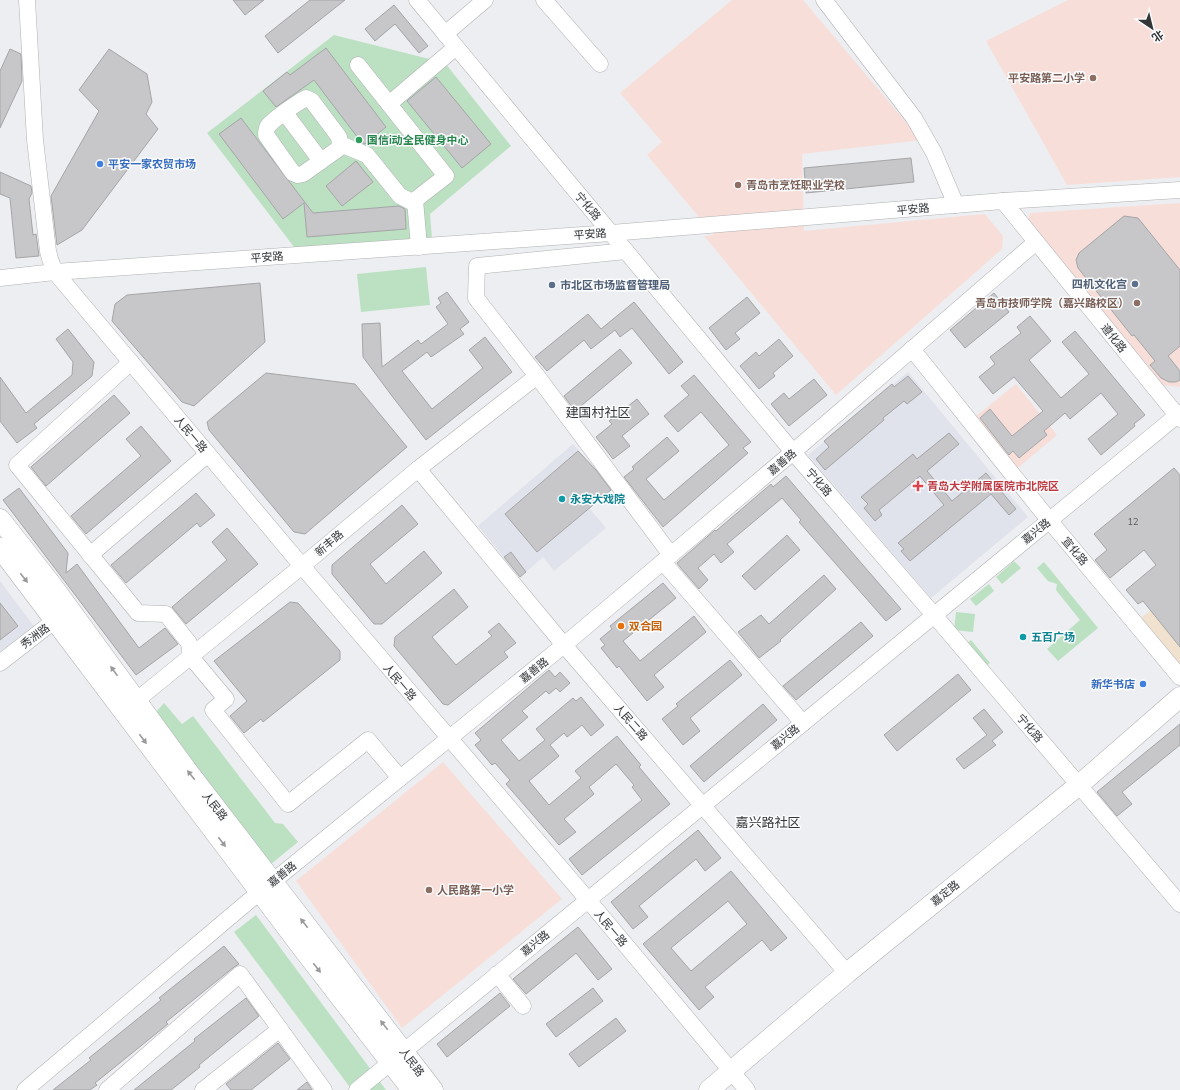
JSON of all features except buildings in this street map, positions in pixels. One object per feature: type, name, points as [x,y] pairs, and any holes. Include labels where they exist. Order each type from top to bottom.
[{"type":"main road","name":"人民路","points":[[0,519],[62,615],[266,887],[397,1056],[433,1090]]},
{"type":"main road","name":"人民路","points":[[0,548],[62,615]]},
{"type":"main road","name":"嘉定路","points":[[709,1090],[846,973],[1079,785],[1180,697]]},
{"type":"main road","name":"人民路","points":[[397,1056],[412,1090]]},
{"type":"street","points":[[27,0],[35,140],[48,251],[55,272]]},
{"type":"street","name":"宁化路","points":[[417,0],[793,452],[1180,904]]},
{"type":"street","points":[[445,34],[485,0]]},
{"type":"street","points":[[544,0],[600,64]]},
{"type":"street","points":[[824,0],[914,118],[934,153],[956,205]]},
{"type":"street","points":[[389,104],[456,47]]},
{"type":"street","points":[[340,144],[367,155],[400,196],[410,201],[415,200],[446,176],[358,65]]},
{"type":"street","points":[[306,98],[312,101],[339,138],[340,144],[338,149],[303,174],[298,175],[293,173],[266,135],[266,130],[268,126],[306,98]]},
{"type":"street","points":[[285,113],[321,161]]},
{"type":"street","name":"平安路","points":[[0,278],[55,272],[611,233],[1003,201],[1180,190]]},
{"type":"street","points":[[415,200],[419,246]]},
{"type":"street","name":"遵化路","points":[[1003,201],[1179,416]]},
{"type":"street","name":"嘉善路","points":[[25,1090],[266,887],[564,645],[667,559],[1036,242]]},
{"type":"street","points":[[626,251],[477,266],[476,298],[537,376],[667,559],[803,723]]},
{"type":"street","name":"人民一路","points":[[55,272],[302,566],[588,900],[747,1090]]},
{"type":"street","name":"宣化路","points":[[912,349],[1049,520],[1180,677]]},
{"type":"street","points":[[131,362],[17,465],[138,613],[166,614],[189,643],[191,657],[226,699],[213,710],[288,804],[368,740],[400,778]]},
{"type":"street","name":"新丰路","points":[[130,707],[418,470],[537,376]]},
{"type":"street","name":"嘉兴路","points":[[357,1090],[1049,520],[1179,416]]},
{"type":"street","points":[[90,555],[208,454]]},
{"type":"street","name":"人民二路","points":[[418,470],[564,645],[846,973]]},
{"type":"street","name":"秀洲路","points":[[0,663],[62,615]]},
{"type":"street","points":[[107,1090],[240,974],[324,1090]]},
{"type":"street","points":[[497,974],[523,1006]]},
{"type":"street","points":[[203,1090],[280,1029]]},
{"type":"shaded area","name":"青岛市烹饪职业学校","points":[[732,0],[803,0],[921,140],[802,154],[804,231],[985,214],[1003,236],[1002,249],[836,395],[704,236],[714,235],[647,155],[662,142],[620,93]]},
{"type":"shaded area","name":"平安路第二小学","points":[[1068,0],[1180,0],[1180,177],[1067,185],[986,41]]},
{"type":"shaded area","name":"青岛市技师学院（嘉兴路校区）","points":[[1180,203],[1180,387],[1162,385],[1028,221],[1030,213]]},
{"type":"shaded area","name":"青岛大学附属医院市北院区","points":[[908,372],[1028,517],[931,598],[808,455]]},
{"type":"shaded area","points":[[1016,384],[1057,435],[1013,472],[971,420]]},
{"type":"shaded area","points":[[573,444],[612,489],[589,508],[606,528],[554,571],[543,557],[520,577],[478,526]]},
{"type":"shaded area","points":[[0,581],[42,637],[0,668]]},
{"type":"shaded area","points":[[1180,586],[1180,664],[1141,618]]},
{"type":"shaded area","name":"人民路第一小学","points":[[443,762],[562,899],[402,1028],[296,881]]},
{"type":"green space","name":"国信i动全民健身中心","points":[[334,35],[445,63],[511,146],[430,214],[432,239],[294,247],[207,133]]},
{"type":"green space","points":[[426,267],[430,305],[361,312],[357,274]]},
{"type":"green space","points":[[1014,561],[1021,568],[1002,584],[996,577]]},
{"type":"green space","points":[[1044,562],[1098,628],[1058,661],[1047,649],[1080,620],[1056,590],[1057,584],[1048,581],[1037,568]]},
{"type":"green space","points":[[989,584],[994,591],[976,606],[970,599]]},
{"type":"green space","points":[[956,612],[975,614],[973,632],[954,630]]},
{"type":"green space","points":[[971,640],[990,663],[985,667],[966,644]]},
{"type":"green space","points":[[164,703],[182,724],[193,716],[275,823],[283,824],[298,842],[271,864],[155,713]]},
{"type":"green space","points":[[256,915],[386,1090],[352,1090],[234,932]]},
{"type":"place","name":"平安路第二小学","points":[[1093,78]]},
{"type":"place","name":"国信i动全民健身中心","points":[[359,140]]},
{"type":"place","name":"平安一家农贸市场","points":[[100,164]]},
{"type":"place","name":"青岛市烹饪职业学校","points":[[738,185]]},
{"type":"place","name":"四机文化宫","points":[[1135,284]]},
{"type":"place","name":"市北区市场监督管理局","points":[[552,285]]},
{"type":"place","name":"青岛市技师学院（嘉兴路校区）","points":[[1137,303]]},
{"type":"place","name":"青岛大学附属医院市北院区","points":[[918,486]]},
{"type":"place","name":"永安大戏院","points":[[562,499]]},
{"type":"place","name":"双合园","points":[[621,626]]},
{"type":"place","name":"五百广场","points":[[1023,637]]},
{"type":"place","name":"新华书店","points":[[1143,684]]},
{"type":"place","name":"人民路第一小学","points":[[429,890]]},
{"type":"district","name":"建国村社区","points":[[598,412]]},
{"type":"district","name":"嘉兴路社区","points":[[768,822]]}]
